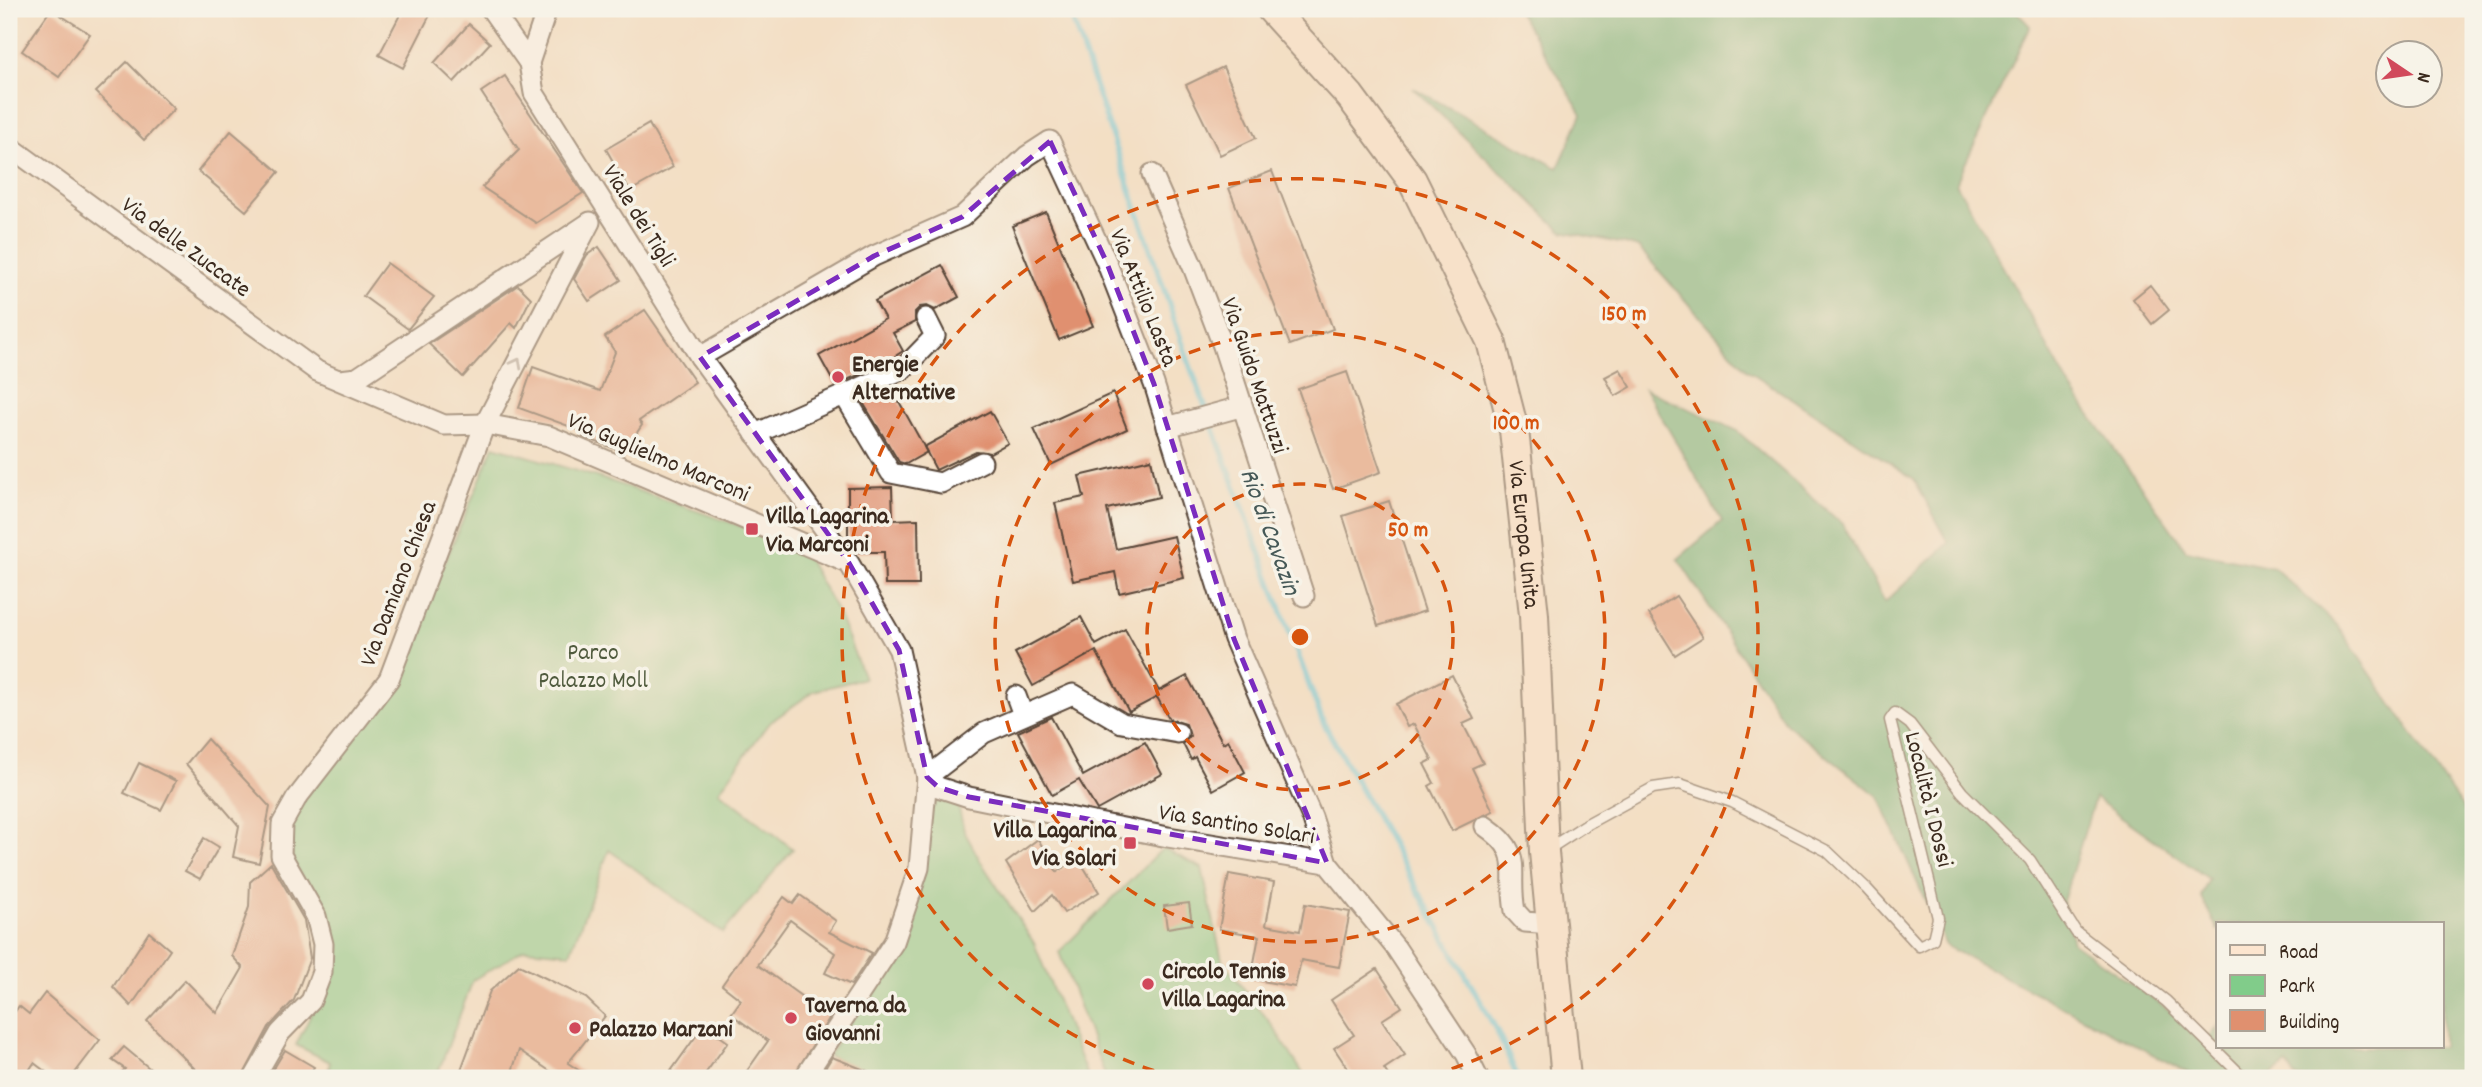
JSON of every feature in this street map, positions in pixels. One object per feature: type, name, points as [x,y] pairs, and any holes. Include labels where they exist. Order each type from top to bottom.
[{"type":"main road","name":"Via Europa Unita","points":[[1271,9],[1350,96],[1412,180],[1491,341],[1514,430],[1534,615],[1544,852],[1566,1078]]},
{"type":"street","points":[[491,9],[529,63]]},
{"type":"street","points":[[529,63],[547,9]]},
{"type":"street","name":"Viale dei Tigli","points":[[529,63],[534,93],[607,211],[700,357],[849,563],[899,650],[927,777],[919,867],[894,942],[804,1078]]},
{"type":"street","name":"Via Attilio Lasta","points":[[700,357],[874,256],[962,217],[1027,156],[1049,141],[1106,261],[1167,427],[1234,639],[1312,817],[1327,863]]},
{"type":"street","name":"Via delle Zuccate","points":[[10,147],[317,371],[340,380]]},
{"type":"street","name":"Via Guido Mattuzzi","points":[[1152,174],[1193,267],[1223,346],[1240,407],[1304,596]]},
{"type":"street","points":[[340,380],[357,378],[607,211]]},
{"type":"street","points":[[485,424],[590,222]]},
{"type":"street","points":[[755,434],[903,369],[935,336],[926,318]]},
{"type":"street","name":"Via Guglielmo Marconi","points":[[340,380],[444,425],[485,424],[549,436],[849,563]]},
{"type":"street","points":[[844,395],[891,473],[941,483],[982,462]]},
{"type":"street","points":[[1167,427],[1240,407]]},
{"type":"street","name":"Via Damiano Chiesa","points":[[254,1078],[279,1033],[311,1001],[322,972],[323,944],[316,916],[281,855],[282,824],[296,799],[388,679],[485,424]]},
{"type":"street","points":[[927,777],[1020,706],[1073,694],[1122,723],[1178,733]]},
{"type":"street","name":"Via Santino Solari","points":[[927,777],[938,787],[969,797],[1168,837],[1327,863],[1396,948],[1466,1054],[1478,1078]]},
{"type":"street","points":[[1485,825],[1504,839],[1513,860],[1515,911],[1525,922],[1551,924]]},
{"type":"lane","name":"Località I Dossi","points":[[1544,852],[1587,824],[1653,788],[1680,784],[1732,802],[1826,851],[1866,888],[1919,946],[1933,939],[1938,918],[1901,774],[1890,720],[1895,713],[1910,724],[1962,792],[2030,860],[2076,932],[2166,1001],[2244,1078]]},
{"type":"highlighted area","points":[[1050,141],[1106,261],[1154,384],[1234,639],[1327,863],[969,797],[938,787],[927,777],[899,650],[849,563],[700,357],[874,256],[962,217]]},
{"type":"green space","points":[[1517,9],[2014,9],[2030,26],[1956,183],[2069,385],[2186,550],[2274,568],[2337,625],[2473,823],[2473,1078],[2296,1078],[2287,1064],[2267,1078],[2198,1078],[1946,946],[1878,796],[1786,724],[1678,559],[1722,521],[1645,389],[1736,430],[1842,524],[1885,602],[1949,543],[1914,479],[1746,369],[1638,247],[1562,231],[1412,87],[1558,168],[1582,114]]},
{"type":"green space","name":"Parco Palazzo Moll","points":[[494,446],[613,482],[801,547],[839,615],[864,678],[814,691],[768,724],[719,791],[793,849],[723,933],[609,850],[570,953],[525,949],[473,980],[436,1078],[327,1078],[330,1062],[296,1045],[321,992],[331,950],[326,920],[296,869],[292,855],[291,838],[295,819],[313,784],[380,701],[395,676]]},
{"type":"green space","points":[[942,797],[950,798],[959,809],[964,831],[981,862],[1034,943],[1088,1078],[859,1078],[864,1070],[828,1056],[901,947],[932,807]]},
{"type":"green space","points":[[1163,848],[1202,868],[1222,960],[1272,1025],[1306,1078],[1106,1078],[1059,952]]},
{"type":"building","points":[[51,9],[90,34],[59,77],[22,51]]},
{"type":"building","points":[[403,9],[433,9],[403,68],[379,55]]},
{"type":"building","points":[[469,24],[490,43],[454,82],[434,63]]},
{"type":"building","points":[[127,62],[174,109],[144,140],[96,92]]},
{"type":"building","points":[[1223,67],[1256,138],[1220,155],[1186,85]]},
{"type":"building","points":[[505,76],[583,193],[536,223],[482,187],[519,150],[481,92]]},
{"type":"building","points":[[649,124],[673,167],[630,191],[606,149]]},
{"type":"building","points":[[231,131],[279,172],[246,211],[198,171]]},
{"type":"building","points":[[1272,171],[1333,329],[1290,345],[1229,188]]},
{"type":"building","points":[[1046,212],[1093,326],[1059,340],[1012,226]]},
{"type":"building","points":[[599,247],[621,280],[589,301],[574,279],[587,255]]},
{"type":"building","points":[[387,263],[434,297],[408,329],[363,296]]},
{"type":"building","points":[[942,265],[959,297],[935,310],[927,306],[920,307],[915,312],[915,322],[893,333],[903,351],[880,366],[835,385],[819,356],[885,319],[875,301]]},
{"type":"building","points":[[518,285],[531,298],[516,328],[511,323],[463,377],[429,344]]},
{"type":"building","points":[[2150,285],[2169,310],[2152,324],[2133,299]]},
{"type":"building","points":[[645,310],[695,382],[639,421],[642,425],[624,452],[583,437],[585,432],[519,408],[533,367],[600,391],[615,352],[605,337]]},
{"type":"building","points":[[1620,369],[1631,387],[1615,396],[1605,377]]},
{"type":"building","points":[[1347,372],[1381,472],[1333,489],[1298,389]]},
{"type":"building","points":[[891,387],[927,452],[906,464],[899,462],[862,401]]},
{"type":"building","points":[[1113,393],[1127,429],[1051,465],[1034,429]]},
{"type":"building","points":[[990,411],[1008,443],[990,453],[976,451],[936,470],[924,447]]},
{"type":"building","points":[[1151,459],[1159,497],[1107,509],[1116,549],[1174,536],[1184,578],[1119,593],[1115,572],[1073,581],[1055,503],[1084,497],[1079,476]]},
{"type":"building","points":[[892,487],[893,520],[918,519],[919,585],[885,585],[884,552],[856,552],[848,541],[848,488]]},
{"type":"building","points":[[1389,501],[1425,611],[1378,626],[1343,516]]},
{"type":"building","points":[[1676,596],[1703,637],[1675,655],[1649,614]]},
{"type":"building","points":[[1081,617],[1096,645],[1125,629],[1159,691],[1187,676],[1223,743],[1228,740],[1245,772],[1213,790],[1195,757],[1191,760],[1183,744],[1190,736],[1186,724],[1169,719],[1157,697],[1129,712],[1096,651],[1033,686],[1015,653]]},
{"type":"building","points":[[1452,675],[1474,719],[1463,724],[1483,763],[1472,768],[1493,811],[1452,831],[1429,786],[1434,783],[1424,764],[1432,760],[1414,724],[1407,727],[1396,704]]},
{"type":"building","points":[[1051,717],[1083,776],[1145,742],[1162,774],[1097,810],[1079,780],[1052,795],[1018,732]]},
{"type":"building","points":[[207,739],[270,807],[259,863],[233,857],[239,826],[186,764]]},
{"type":"building","points":[[139,763],[176,781],[161,810],[124,793]]},
{"type":"building","points":[[204,838],[219,847],[200,879],[185,871]]},
{"type":"building","points":[[1038,839],[1057,872],[1078,858],[1099,892],[1064,913],[1052,895],[1035,911],[1006,863]]},
{"type":"building","points":[[271,863],[304,920],[310,958],[294,1000],[269,1027],[242,1078],[204,1078],[147,1021],[185,980],[217,1013],[243,968],[232,956],[249,907],[250,882]]},
{"type":"building","points":[[1229,874],[1274,882],[1266,925],[1300,931],[1305,904],[1350,912],[1339,967],[1301,960],[1295,987],[1251,979],[1259,936],[1219,929]]},
{"type":"building","points":[[800,895],[836,921],[829,932],[872,953],[851,985],[825,973],[835,953],[790,920],[758,965],[830,1017],[792,1078],[742,1078],[768,1041],[731,1014],[741,1000],[722,985],[784,897],[793,904]]},
{"type":"building","name":"Circolo Tennis Villa Lagarina","points":[[1189,903],[1192,924],[1167,928],[1164,906]]},
{"type":"building","points":[[149,932],[170,950],[131,1006],[113,987]]},
{"type":"building","points":[[519,965],[586,998],[605,1016],[568,1063],[590,1078],[560,1078],[519,1050],[510,1078],[458,1078],[490,991]]},
{"type":"building","points":[[1377,969],[1402,1007],[1382,1020],[1405,1055],[1384,1069],[1390,1078],[1354,1078],[1334,1048],[1354,1035],[1331,1000]]},
{"type":"building","points":[[45,993],[100,1040],[71,1078],[54,1078],[34,1063],[24,1078],[9,1078],[9,1020],[19,1006],[29,1014]]},
{"type":"building","points":[[704,1025],[728,1042],[702,1078],[666,1078]]},
{"type":"building","points":[[124,1047],[161,1078],[117,1078],[125,1069],[112,1060]]},
{"type":"building","points":[[285,1050],[314,1067],[307,1078],[268,1078]]},
{"type":"building","points":[[832,1057],[882,1077],[882,1078],[819,1078]]},
{"type":"waterway","name":"Rio di Cavazin","points":[[1069,9],[1189,363],[1323,722],[1497,1031],[1518,1078]]},
{"type":"place","name":"Energie Alternative","points":[[838,377]]},
{"type":"place","name":"Villa Lagarina Via Marconi","points":[[752,529]]},
{"type":"place","name":"Villa Lagarina Via Solari","points":[[1130,843]]},
{"type":"place","name":"Circolo Tennis Villa Lagarina","points":[[1148,984]]},
{"type":"place","name":"Taverna da Giovanni","points":[[791,1018]]},
{"type":"place","name":"Palazzo Marzani","points":[[575,1028]]}]
